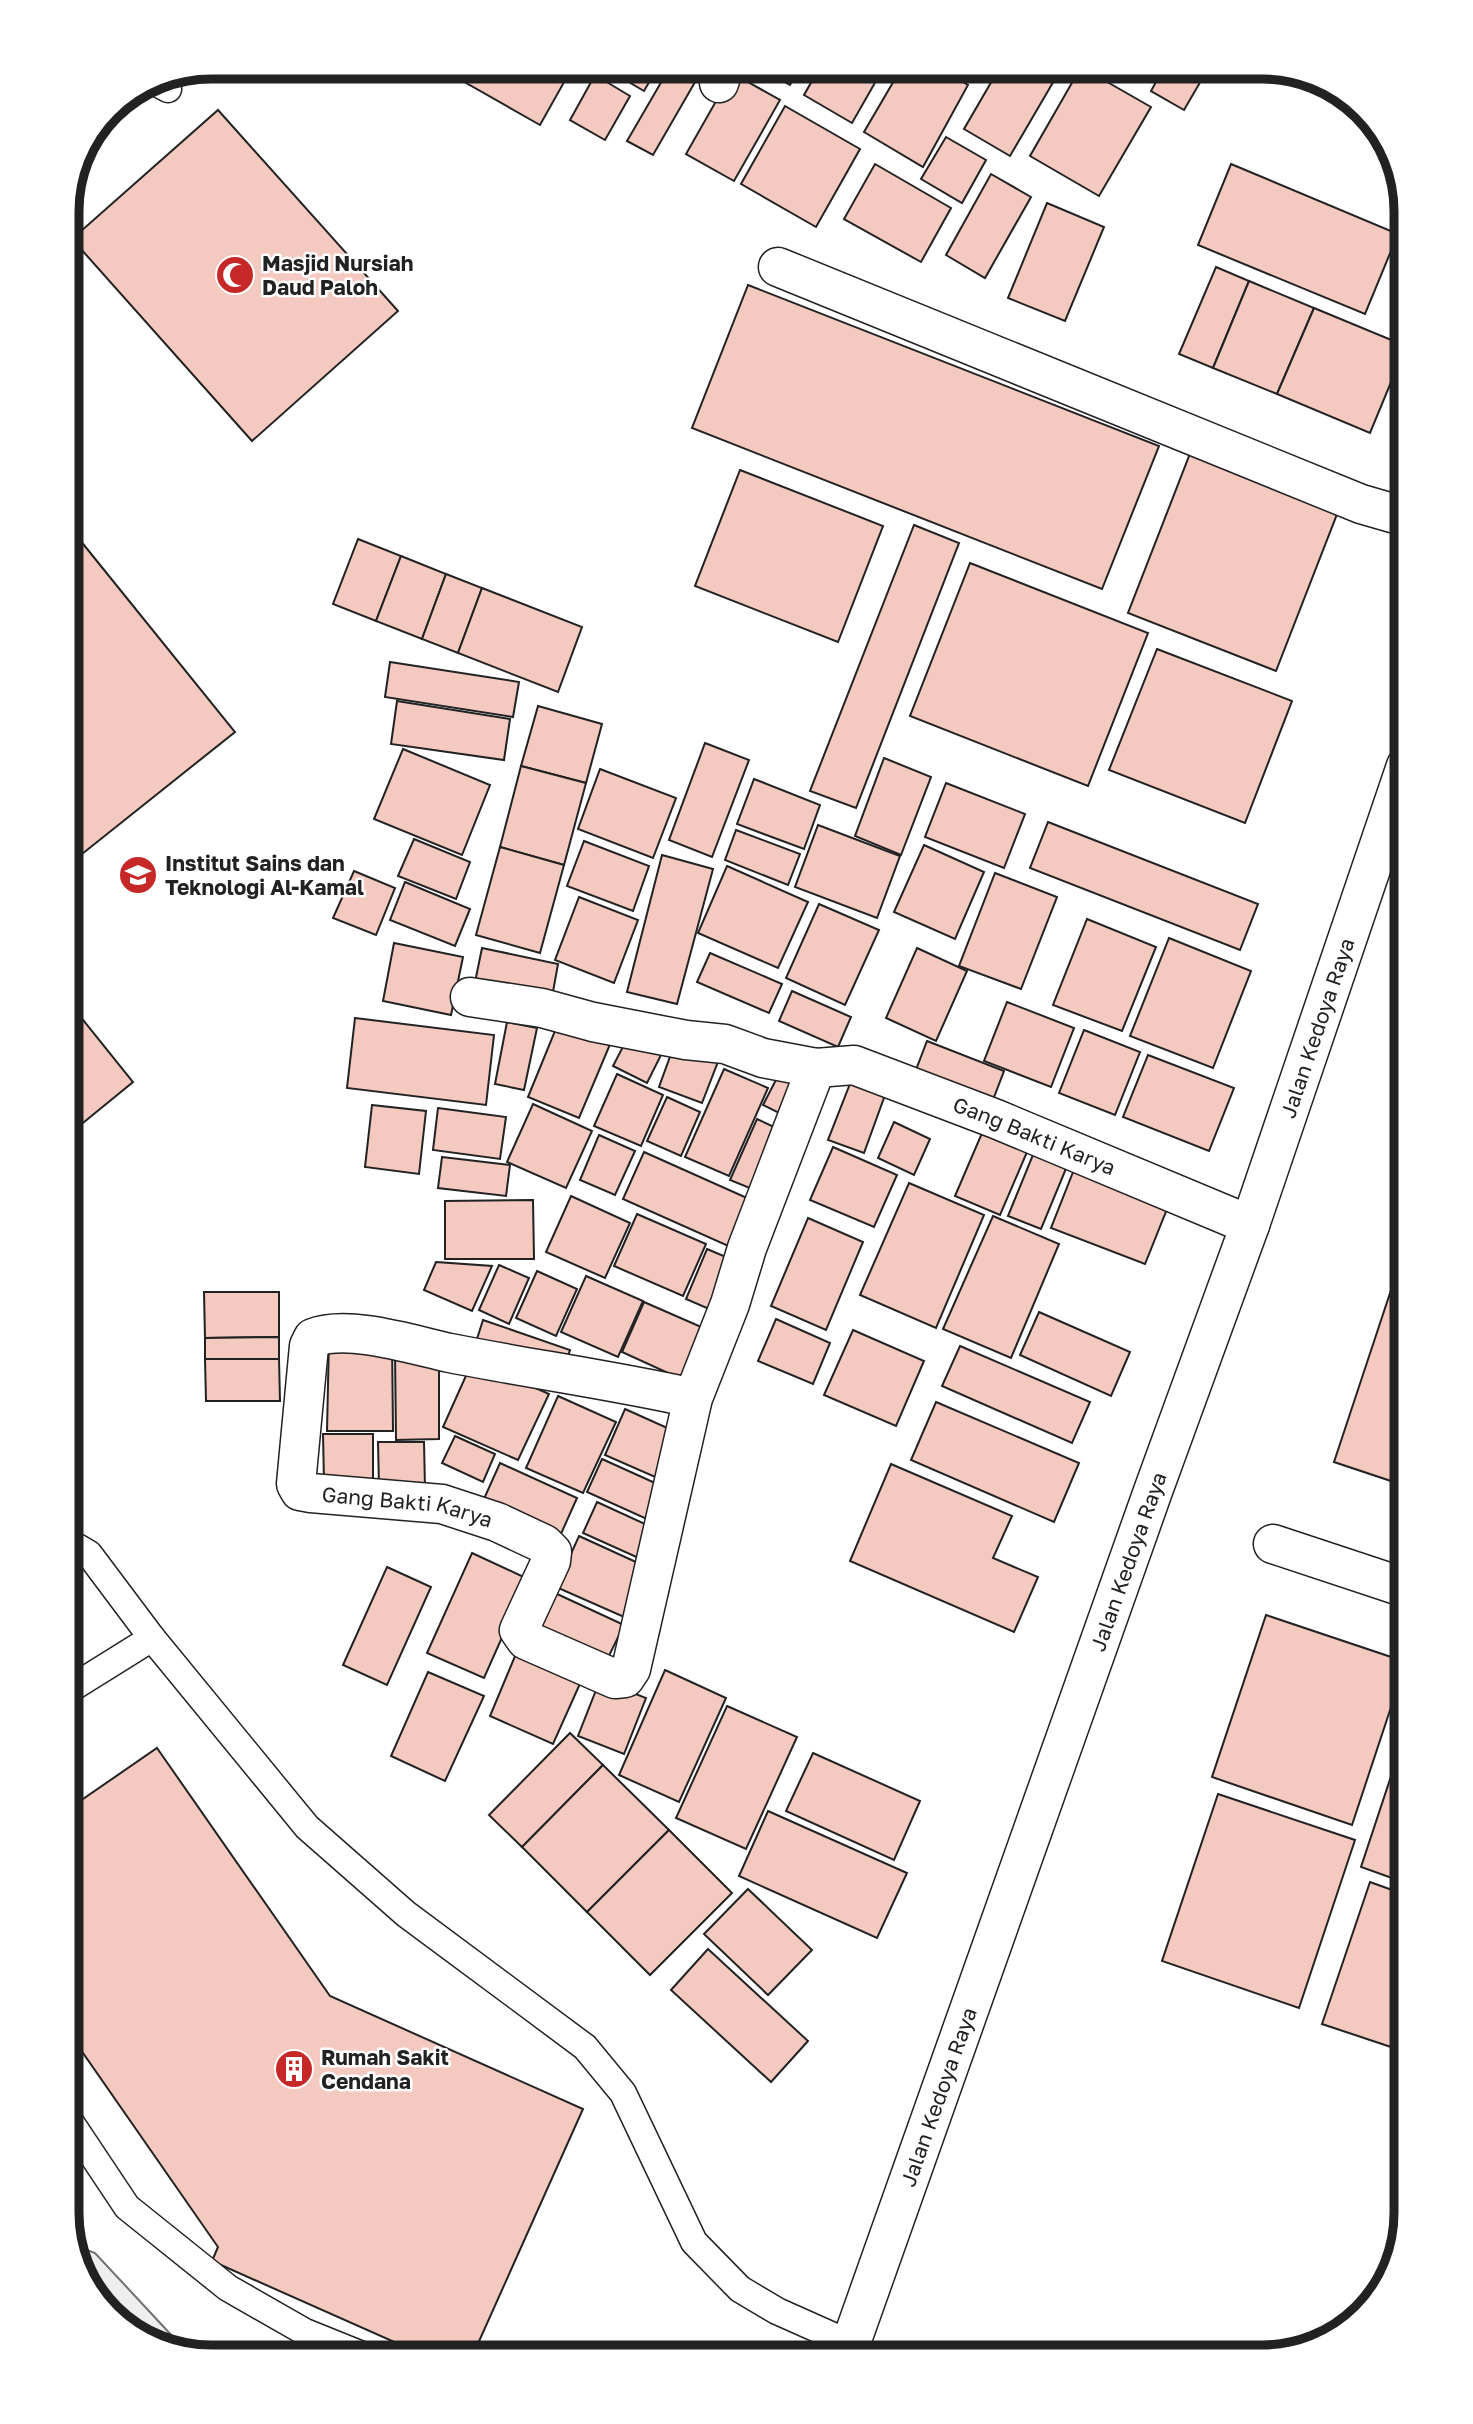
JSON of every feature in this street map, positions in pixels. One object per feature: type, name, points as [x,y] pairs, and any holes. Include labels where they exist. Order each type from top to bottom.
[{"type":"street","points":[[778,267],[1361,504],[1394,514]]},
{"type":"street","name":"Jalan Kedoya Raya","points":[[850,2345],[1250,1224],[1394,801]]},
{"type":"street","name":"Gang Bakti Karya","points":[[470,997],[542,1008],[593,1023],[686,1040],[725,1044],[763,1058],[816,1068],[855,1065],[1009,1124],[1250,1224]]},
{"type":"street","name":"Gang Bakti Karya","points":[[693,1398],[614,1381],[449,1353],[387,1338],[328,1334],[313,1338],[309,1346],[296,1484],[300,1490],[311,1493],[442,1504],[497,1522],[544,1544],[552,1552],[551,1561],[519,1630],[521,1636],[615,1679],[625,1678],[631,1669],[693,1398],[816,1068]]},
{"type":"street","points":[[1273,1544],[1394,1583]]},
{"type":"lane","points":[[79,1549],[89,1555],[152,1638],[307,1827],[406,1914],[585,2047],[623,2093],[694,2242],[740,2289],[837,2345]]},
{"type":"lane","points":[[79,1683],[152,1638]]},
{"type":"lane","points":[[79,2136],[127,2207],[228,2288],[305,2332],[338,2345]]},
{"type":"shaded area","points":[[83,2248],[95,2253],[176,2340],[152,2332],[137,2323],[111,2300],[92,2272]]},
{"type":"building","points":[[459,79],[566,79],[540,125]]},
{"type":"building","points":[[593,79],[602,79],[630,96],[605,140],[570,120]]},
{"type":"building","points":[[624,79],[651,79],[644,91]]},
{"type":"building","points":[[663,79],[697,79],[653,155],[627,141]]},
{"type":"building","points":[[729,79],[743,79],[780,100],[734,181],[686,154]]},
{"type":"building","points":[[779,79],[793,79],[790,85]]},
{"type":"building","points":[[813,79],[877,79],[852,123],[804,95]]},
{"type":"building","points":[[895,79],[957,79],[968,85],[923,167],[864,132]]},
{"type":"building","points":[[993,79],[1055,79],[1010,156],[964,129]]},
{"type":"building","points":[[1074,79],[1102,79],[1151,107],[1099,196],[1030,156]]},
{"type":"building","points":[[1158,79],[1202,79],[1184,110],[1151,91]]},
{"type":"building","points":[[785,106],[860,149],[816,227],[741,184]]},
{"type":"building","name":"Masjid Nursiah Daud Paloh","points":[[218,110],[398,311],[252,441],[79,247],[79,233]]},
{"type":"building","points":[[946,137],[986,160],[962,203],[921,179]]},
{"type":"building","points":[[875,164],[951,208],[921,262],[844,219]]},
{"type":"building","points":[[1231,164],[1394,232],[1394,244],[1365,314],[1198,245]]},
{"type":"building","points":[[991,174],[1031,197],[985,278],[946,255]]},
{"type":"building","points":[[1047,203],[1104,227],[1065,321],[1008,298]]},
{"type":"building","points":[[1216,267],[1249,281],[1213,368],[1179,354]]},
{"type":"building","points":[[1249,281],[1314,308],[1277,394],[1213,368]]},
{"type":"building","points":[[748,285],[1159,446],[1102,589],[692,428]]},
{"type":"building","points":[[1314,308],[1394,341],[1394,375],[1370,433],[1277,394]]},
{"type":"building","points":[[1191,451],[1339,509],[1276,671],[1128,613]]},
{"type":"building","points":[[740,470],[883,526],[838,642],[695,586]]},
{"type":"building","points":[[914,525],[959,543],[856,808],[810,791]]},
{"type":"building","points":[[79,539],[235,732],[79,856]]},
{"type":"building","points":[[358,539],[401,556],[376,621],[333,604]]},
{"type":"building","points":[[401,556],[446,574],[422,639],[376,621]]},
{"type":"building","points":[[970,563],[1148,633],[1088,786],[910,716]]},
{"type":"building","points":[[446,574],[482,588],[458,653],[422,639]]},
{"type":"building","points":[[482,588],[582,627],[558,692],[458,653]]},
{"type":"building","points":[[1157,649],[1292,701],[1245,823],[1109,770]]},
{"type":"building","points":[[390,662],[519,682],[513,717],[385,697]]},
{"type":"building","points":[[397,701],[510,719],[504,760],[391,744]]},
{"type":"building","points":[[538,706],[602,724],[586,783],[521,766]]},
{"type":"building","points":[[705,743],[749,760],[712,857],[669,840]]},
{"type":"building","points":[[403,749],[490,785],[462,855],[374,819]]},
{"type":"building","points":[[884,758],[931,777],[901,855],[855,836]]},
{"type":"building","points":[[521,766],[586,783],[564,865],[500,847]]},
{"type":"building","points":[[600,769],[676,798],[653,858],[578,829]]},
{"type":"building","points":[[754,779],[820,805],[804,849],[737,824]]},
{"type":"building","points":[[946,783],[1025,814],[1004,868],[925,837]]},
{"type":"building","points":[[1048,822],[1258,904],[1240,950],[1030,868]]},
{"type":"building","points":[[818,825],[900,856],[877,918],[795,887]]},
{"type":"building","points":[[736,830],[800,854],[788,885],[725,860]]},
{"type":"building","points":[[414,839],[470,862],[456,899],[398,876]]},
{"type":"building","points":[[584,841],[649,866],[633,911],[567,886]]},
{"type":"building","points":[[924,845],[984,872],[955,939],[894,912]]},
{"type":"building","points":[[500,847],[564,865],[540,953],[476,935]]},
{"type":"building","points":[[662,855],[713,869],[677,1004],[627,992]]},
{"type":"building","points":[[727,866],[808,902],[778,968],[698,933]]},
{"type":"building","points":[[354,871],[395,888],[376,935],[333,918]]},
{"type":"building","points":[[995,873],[1057,897],[1021,989],[959,966]]},
{"type":"building","points":[[405,882],[470,909],[455,946],[390,920]]},
{"type":"building","points":[[579,897],[638,920],[614,983],[555,960]]},
{"type":"building","points":[[819,904],[879,930],[845,1005],[786,978]]},
{"type":"building","points":[[1087,919],[1156,947],[1122,1031],[1053,1005]]},
{"type":"building","points":[[1169,938],[1251,971],[1213,1068],[1130,1036]]},
{"type":"building","points":[[394,943],[463,957],[451,1015],[383,1001]]},
{"type":"building","points":[[482,948],[558,964],[551,1003],[474,987]]},
{"type":"building","points":[[917,948],[967,971],[936,1041],[886,1018]]},
{"type":"building","points":[[710,953],[782,984],[769,1013],[697,982]]},
{"type":"building","points":[[792,991],[851,1017],[838,1047],[779,1021]]},
{"type":"building","points":[[1007,1002],[1074,1028],[1051,1087],[984,1061]]},
{"type":"building","points":[[79,1015],[133,1082],[79,1126]]},
{"type":"building","points":[[355,1018],[494,1035],[486,1105],[347,1088]]},
{"type":"building","points":[[559,1021],[611,1042],[579,1118],[528,1097]]},
{"type":"building","points":[[507,1022],[537,1028],[524,1090],[495,1084]]},
{"type":"building","points":[[1084,1030],[1140,1052],[1115,1115],[1059,1093]]},
{"type":"building","points":[[630,1033],[664,1049],[647,1083],[613,1066]]},
{"type":"building","points":[[927,1041],[1004,1071],[991,1105],[914,1075]]},
{"type":"building","points":[[675,1043],[719,1059],[702,1103],[659,1087]]},
{"type":"building","points":[[1148,1055],[1234,1088],[1209,1151],[1123,1117]]},
{"type":"building","points":[[724,1069],[768,1088],[729,1176],[685,1157]]},
{"type":"building","points":[[855,1071],[889,1084],[864,1153],[828,1140]]},
{"type":"building","points":[[780,1072],[806,1084],[789,1118],[763,1105]]},
{"type":"building","points":[[617,1074],[663,1095],[641,1146],[594,1126]]},
{"type":"building","points":[[667,1097],[700,1112],[681,1156],[647,1141]]},
{"type":"building","points":[[533,1104],[592,1131],[566,1188],[507,1162]]},
{"type":"building","points":[[372,1105],[426,1111],[419,1174],[365,1167]]},
{"type":"building","points":[[438,1108],[506,1117],[500,1159],[433,1150]]},
{"type":"building","points":[[757,1119],[787,1133],[762,1193],[730,1180]]},
{"type":"building","points":[[894,1122],[930,1139],[914,1175],[878,1158]]},
{"type":"building","points":[[985,1126],[1030,1145],[1000,1215],[955,1196]]},
{"type":"building","points":[[599,1135],[635,1151],[615,1195],[580,1180]]},
{"type":"building","points":[[1037,1145],[1070,1159],[1041,1229],[1008,1216]]},
{"type":"building","points":[[833,1147],[897,1175],[874,1227],[810,1200]]},
{"type":"building","points":[[644,1152],[756,1202],[735,1249],[623,1199]]},
{"type":"building","points":[[442,1157],[510,1165],[506,1196],[438,1188]]},
{"type":"building","points":[[1077,1162],[1171,1199],[1145,1264],[1051,1228]]},
{"type":"building","points":[[909,1183],[984,1215],[936,1328],[860,1295]]},
{"type":"building","points":[[571,1196],[630,1223],[605,1278],[546,1252]]},
{"type":"building","points":[[533,1200],[534,1259],[445,1259],[445,1201]]},
{"type":"building","points":[[637,1214],[706,1244],[683,1296],[614,1266]]},
{"type":"building","points":[[993,1216],[1059,1244],[1011,1358],[943,1329]]},
{"type":"building","points":[[808,1218],[863,1242],[826,1330],[771,1306]]},
{"type":"building","points":[[707,1249],[738,1262],[716,1312],[686,1299]]},
{"type":"building","points":[[436,1262],[492,1266],[472,1311],[424,1290]]},
{"type":"building","points":[[499,1265],[529,1278],[509,1324],[479,1310]]},
{"type":"building","points":[[537,1271],[577,1289],[556,1336],[516,1318]]},
{"type":"building","points":[[586,1276],[643,1301],[618,1357],[561,1332]]},
{"type":"building","points":[[1394,1281],[1394,1482],[1334,1462]]},
{"type":"building","points":[[204,1292],[279,1292],[279,1337],[205,1338]]},
{"type":"building","points":[[644,1302],[715,1333],[692,1384],[622,1352]]},
{"type":"building","points":[[1039,1312],[1130,1352],[1111,1396],[1020,1355]]},
{"type":"building","points":[[776,1319],[830,1343],[813,1384],[758,1361]]},
{"type":"building","points":[[483,1320],[570,1350],[563,1371],[476,1342]]},
{"type":"building","points":[[853,1330],[924,1361],[896,1426],[824,1395]]},
{"type":"building","points":[[279,1337],[279,1359],[205,1359],[205,1338]]},
{"type":"building","points":[[329,1339],[392,1340],[393,1431],[327,1431]]},
{"type":"building","points":[[960,1346],[1090,1402],[1072,1443],[942,1386]]},
{"type":"building","points":[[395,1352],[439,1352],[439,1439],[396,1440]]},
{"type":"building","points":[[205,1359],[279,1359],[280,1401],[206,1401]]},
{"type":"building","points":[[473,1360],[549,1394],[518,1460],[443,1427]]},
{"type":"building","points":[[558,1396],[616,1422],[583,1493],[526,1468]]},
{"type":"building","points":[[936,1402],[1079,1463],[1054,1522],[911,1460]]},
{"type":"building","points":[[625,1409],[683,1435],[662,1480],[605,1455]]},
{"type":"building","points":[[323,1434],[373,1434],[373,1481],[324,1482]]},
{"type":"building","points":[[455,1436],[495,1454],[483,1482],[442,1463]]},
{"type":"building","points":[[378,1442],[424,1442],[425,1488],[379,1487]]},
{"type":"building","points":[[602,1459],[664,1487],[649,1520],[587,1492]]},
{"type":"building","points":[[500,1463],[577,1498],[556,1545],[479,1510]]},
{"type":"building","points":[[891,1464],[1012,1516],[993,1558],[1038,1577],[1014,1632],[850,1561]]},
{"type":"building","points":[[597,1502],[658,1530],[643,1560],[583,1533]]},
{"type":"building","points":[[579,1536],[647,1567],[624,1617],[556,1587]]},
{"type":"building","points":[[472,1553],[528,1579],[484,1678],[427,1653]]},
{"type":"building","points":[[387,1567],[431,1587],[387,1685],[343,1665]]},
{"type":"building","points":[[555,1593],[624,1625],[606,1662],[538,1631]]},
{"type":"building","points":[[1266,1615],[1394,1658],[1394,1698],[1352,1825],[1212,1777]]},
{"type":"building","points":[[518,1649],[583,1677],[553,1744],[490,1716]]},
{"type":"building","points":[[665,1670],[726,1698],[679,1802],[619,1775]]},
{"type":"building","points":[[428,1672],[484,1696],[445,1781],[391,1756]]},
{"type":"building","points":[[600,1680],[646,1698],[624,1754],[578,1736]]},
{"type":"building","points":[[727,1706],[797,1737],[746,1849],[676,1818]]},
{"type":"building","points":[[570,1733],[603,1765],[522,1847],[489,1815]]},
{"type":"building","name":"Rumah Sakit Cendana","points":[[157,1748],[330,1996],[583,2109],[477,2345],[401,2345],[212,2261],[218,2247],[79,2047],[79,1802]]},
{"type":"building","points":[[813,1753],[920,1801],[894,1860],[786,1811]]},
{"type":"building","points":[[603,1765],[669,1830],[587,1912],[522,1847]]},
{"type":"building","points":[[1394,1767],[1394,1879],[1361,1867]]},
{"type":"building","points":[[1218,1794],[1355,1840],[1299,2008],[1162,1961]]},
{"type":"building","points":[[768,1811],[907,1873],[877,1938],[739,1876]]},
{"type":"building","points":[[669,1830],[732,1893],[650,1975],[587,1912]]},
{"type":"building","points":[[1370,1882],[1394,1891],[1394,2048],[1322,2024]]},
{"type":"building","points":[[748,1889],[812,1950],[768,1995],[704,1934]]},
{"type":"building","points":[[708,1949],[808,2041],[771,2082],[671,1990]]},
{"type":"place","name":"Masjid Nursiah Daud Paloh","points":[[235,275]]},
{"type":"place","name":"Institut Sains dan Teknologi Al-Kamal","points":[[138,875]]},
{"type":"place","name":"Rumah Sakit Cendana","points":[[294,2069]]}]
